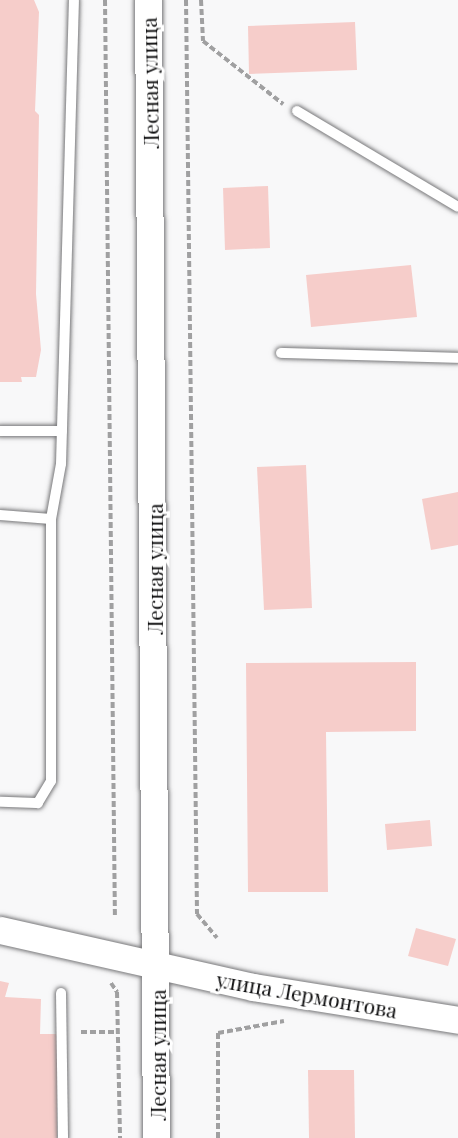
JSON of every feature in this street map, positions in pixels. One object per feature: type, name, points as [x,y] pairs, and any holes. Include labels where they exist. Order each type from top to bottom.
[{"type":"street","name":"Лесная улица","points":[[148,0],[157,965],[156,1138]]},
{"type":"street","name":"улица Лермонтова","points":[[0,930],[157,965],[458,1020]]},
{"type":"lane","points":[[0,802],[38,803],[51,781],[51,519],[62,430],[74,0]]},
{"type":"lane","points":[[297,111],[458,207]]},
{"type":"lane","points":[[281,354],[458,358]]},
{"type":"lane","points":[[0,431],[62,430]]},
{"type":"lane","points":[[0,514],[51,519]]},
{"type":"lane","points":[[61,993],[63,1138]]},
{"type":"path","points":[[105,0],[115,917]]},
{"type":"path","points":[[186,0],[197,914],[217,938]]},
{"type":"path","points":[[201,0],[202,41],[268,97],[297,111]]},
{"type":"path","points":[[108,981],[117,992],[120,1138]]},
{"type":"path","points":[[62,1033],[119,1032]]},
{"type":"path","points":[[218,1033],[218,1138]]},
{"type":"building","points":[[0,0],[34,0],[39,12],[35,111],[39,115],[36,294],[41,350],[36,377],[21,377],[22,382],[0,382]]},
{"type":"building","points":[[355,22],[357,70],[249,74],[248,26]]},
{"type":"building","points":[[268,186],[270,248],[225,250],[223,188]]},
{"type":"building","points":[[411,265],[417,317],[311,327],[306,275]]},
{"type":"building","points":[[306,465],[312,608],[264,610],[257,467]]},
{"type":"building","points":[[458,492],[458,545],[431,550],[422,499]]},
{"type":"building","points":[[416,662],[416,731],[326,732],[328,892],[248,892],[246,663]]},
{"type":"building","points":[[430,820],[432,846],[387,850],[385,824]]},
{"type":"building","points":[[416,928],[456,939],[448,966],[408,956]]},
{"type":"building","points":[[0,981],[9,983],[5,997],[41,999],[40,1034],[57,1034],[57,1138],[0,1138]]},
{"type":"building","points":[[308,1070],[354,1070],[355,1138],[309,1138]]}]
